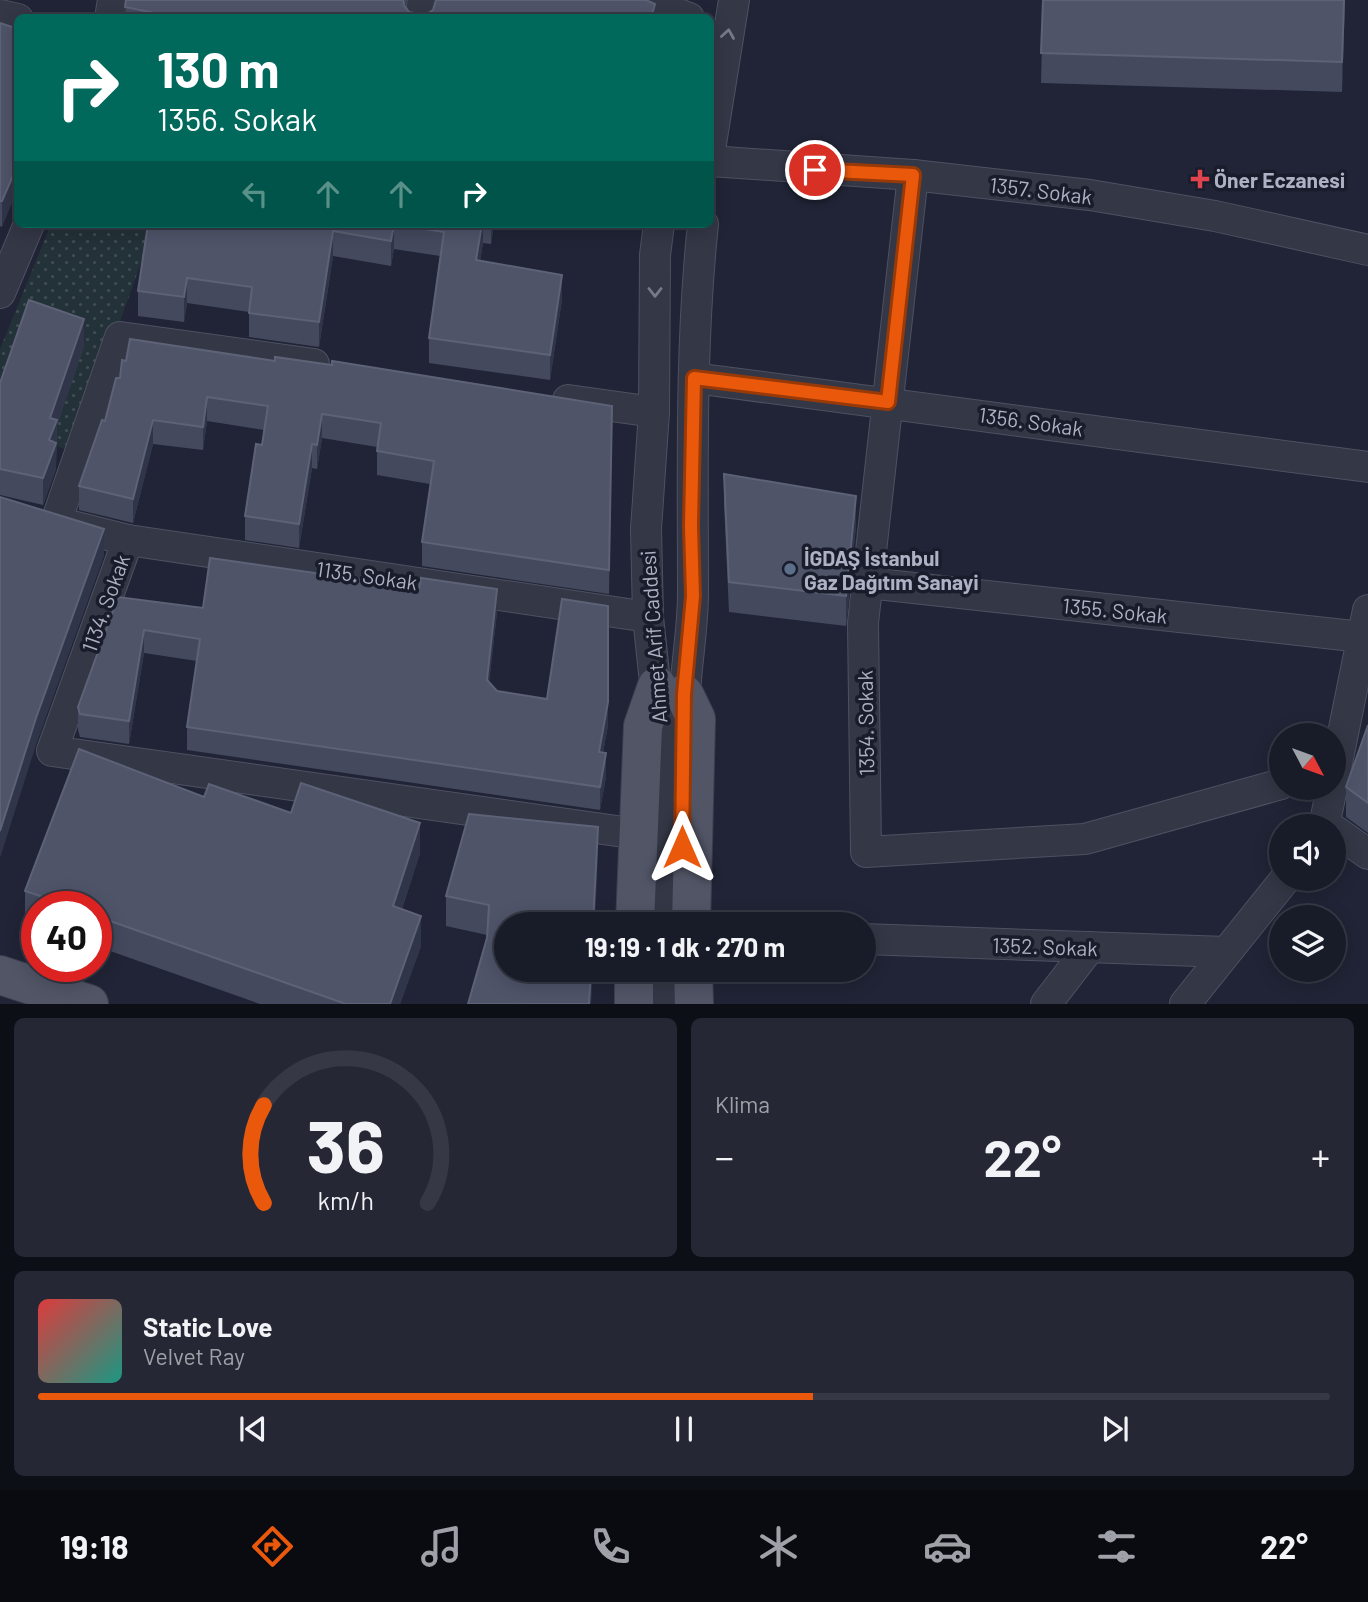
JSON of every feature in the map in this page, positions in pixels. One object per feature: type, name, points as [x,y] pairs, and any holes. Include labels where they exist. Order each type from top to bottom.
[{"type":"main road","points":[[635,912],[643,726],[670,690],[696,719],[691,912]]},
{"type":"main road","points":[[0,975],[89,1003]]},
{"type":"main road","points":[[634,982],[634,1003]]},
{"type":"main road","points":[[693,982],[694,1003]]},
{"type":"street","points":[[641,0],[679,14]]},
{"type":"street","points":[[714,125],[734,0]]},
{"type":"street","name":"1357. Sokak","points":[[714,161],[913,175],[1090,195],[1215,216],[1368,250]]},
{"type":"street","name":"1354. Sokak","points":[[913,175],[863,623],[866,852],[1084,839],[1269,787]]},
{"type":"street","points":[[1,288],[27,228]]},
{"type":"street","name":"Ahmet Arif Caddesi","points":[[658,228],[655,255],[654,412],[646,529],[648,617],[670,690],[681,912]]},
{"type":"street","name":"Ahmet Arif Caddesi","points":[[661,912],[660,729],[693,596],[691,526],[694,378],[703,228]]},
{"type":"street","name":"1134. Sokak","points":[[339,368],[120,337],[56,522],[128,540],[52,751],[638,834]]},
{"type":"street","name":"1356. Sokak","points":[[694,378],[1368,467]]},
{"type":"street","points":[[545,397],[654,412]]},
{"type":"street","points":[[646,529],[653,545],[659,549],[679,550],[685,546],[691,526]]},
{"type":"street","name":"1135. Sokak","points":[[128,540],[648,617]]},
{"type":"street","name":"1355. Sokak","points":[[868,583],[1365,624]]},
{"type":"street","points":[[1346,747],[1358,718],[1365,624]]},
{"type":"street","points":[[1346,839],[1368,854]]},
{"type":"street","points":[[1185,1003],[1275,891]]},
{"type":"street","name":"1352. Sokak","points":[[876,939],[1226,952]]},
{"type":"street","points":[[1045,1003],[1090,947]]},
{"type":"street","points":[[662,982],[662,1003]]},
{"type":"street","points":[[681,982],[681,1003]]},
{"type":"shaded area","points":[[49,228],[154,228],[73,452],[0,426],[0,349]]},
{"type":"building","points":[[126,0],[403,0],[409,12],[420,14],[159,14],[125,7]]},
{"type":"building","points":[[436,0],[646,0],[655,4],[652,14],[427,14],[433,10]]},
{"type":"building","points":[[1043,0],[1344,0],[1342,62],[1041,53]]},
{"type":"building","points":[[0,23],[14,28],[14,173],[0,201]]},
{"type":"building","points":[[147,228],[393,228],[391,241],[333,231],[319,322],[249,313],[252,287],[187,278],[184,297],[138,291]]},
{"type":"building","points":[[420,228],[481,228],[476,260],[562,275],[550,355],[429,338],[444,232]]},
{"type":"building","points":[[29,300],[84,319],[50,418],[57,420],[49,440],[56,443],[43,478],[0,469],[0,383]]},
{"type":"building","points":[[130,339],[275,361],[275,357],[332,365],[332,361],[612,406],[609,570],[422,542],[434,461],[377,451],[381,423],[322,414],[317,445],[312,444],[299,524],[245,516],[256,444],[262,445],[268,406],[207,397],[203,427],[153,420],[133,499],[79,486],[102,420],[105,421],[116,378],[120,378],[122,360],[126,361]]},
{"type":"building","name":"İGDAŞ İstanbul Gaz Dağıtım Sanayi","points":[[724,474],[856,496],[846,596],[729,582]]},
{"type":"building","points":[[0,497],[104,529],[36,718],[0,831]]},
{"type":"building","points":[[210,558],[419,588],[421,578],[497,589],[487,680],[497,691],[547,699],[562,599],[608,606],[608,702],[599,752],[606,753],[600,787],[187,727],[200,639],[144,630],[129,721],[80,714],[78,707],[118,597],[203,608]]},
{"type":"building","points":[[1368,725],[1368,803],[1346,787]]},
{"type":"building","points":[[79,749],[204,797],[209,784],[291,813],[301,783],[420,823],[393,906],[421,916],[390,1004],[346,1004],[112,922],[112,891],[25,891]]},
{"type":"building","points":[[469,814],[598,827],[594,912],[494,912],[494,982],[590,982],[589,1004],[468,1004],[487,938],[489,905],[446,896]]},
{"type":"place","name":"Öner Eczanesi","points":[[1200,179]]},
{"type":"place","name":"İGDAŞ İstanbul Gaz Dağıtım Sanayi","points":[[790,569]]},
{"type":"route","points":[[682,847],[685,664],[693,596],[691,526],[694,378],[888,402],[913,175],[815,170]]}]
